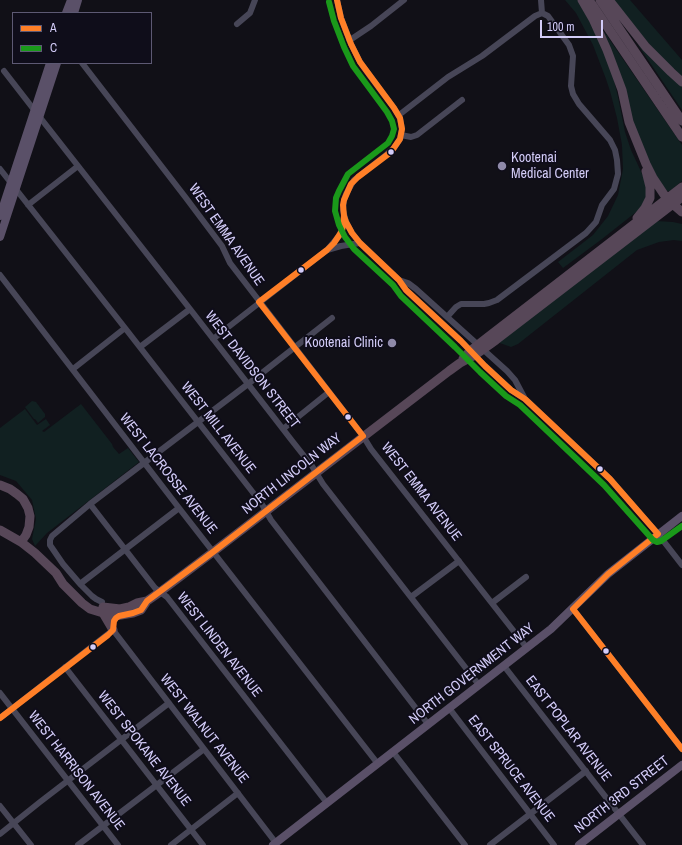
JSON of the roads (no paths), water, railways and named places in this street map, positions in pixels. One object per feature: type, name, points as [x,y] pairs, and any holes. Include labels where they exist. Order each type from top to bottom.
[{"type":"highway","points":[[582,0],[600,32],[610,56],[622,90],[629,122],[640,152],[650,188],[650,198],[645,208],[626,230]]},
{"type":"highway","points":[[589,0],[682,137]]},
{"type":"highway","points":[[600,0],[682,121]]},
{"type":"highway","points":[[609,0],[646,47],[682,82]]},
{"type":"highway","points":[[640,152],[653,178],[670,201],[682,212]]},
{"type":"highway","points":[[476,350],[670,201],[682,187]]},
{"type":"highway","points":[[476,350],[626,230],[670,201],[682,196]]},
{"type":"highway","name":"NORTH LINCOLN WAY","points":[[147,601],[476,350]]},
{"type":"highway","points":[[0,485],[17,494],[23,499],[28,508],[30,516],[29,528],[21,542]]},
{"type":"highway","points":[[0,530],[21,542],[42,559],[56,573],[63,584],[90,609],[102,614],[119,616],[140,610],[147,601]]},
{"type":"highway","points":[[56,573],[66,578],[93,603],[102,607],[120,609],[147,601]]},
{"type":"highway","points":[[102,614],[113,630]]},
{"type":"highway","points":[[113,630],[114,621],[119,616]]},
{"type":"main road","points":[[66,12],[71,0]]},
{"type":"main road","points":[[74,12],[78,0]]},
{"type":"main road","points":[[37,114],[50,64]]},
{"type":"main road","points":[[0,237],[13,186],[37,114],[57,64]]},
{"type":"main road","points":[[0,216],[13,186]]},
{"type":"main road","name":"NORTH GOVERNMENT WAY","points":[[278,843],[327,802],[551,629],[608,574],[682,516]]},
{"type":"main road","name":"NORTH 3RD STREET","points":[[579,845],[682,765]]},
{"type":"street","points":[[237,24],[250,13],[255,0]]},
{"type":"street","points":[[337,0],[341,18],[349,40],[360,62],[399,115],[401,124],[400,139],[391,152],[351,184],[344,200],[343,210],[349,228],[360,243],[399,280],[407,290],[476,350],[507,371],[525,398]]},
{"type":"street","points":[[349,40],[371,26],[404,0]]},
{"type":"street","points":[[541,0],[542,13]]},
{"type":"street","points":[[399,115],[448,77],[482,56],[535,16],[542,13],[548,16],[569,45],[573,56],[573,94],[579,104],[610,140],[615,150],[618,174],[614,189],[602,205],[598,219],[592,227],[566,249],[497,300],[484,304],[461,304],[456,307],[447,317]]},
{"type":"street","name":"WEST EMMA AVENUE","points":[[83,64],[218,240],[230,263],[363,436],[371,449],[527,648]]},
{"type":"street","name":"WEST DAVIDSON STREET","points":[[4,71],[283,429],[323,484],[479,685]]},
{"type":"street","points":[[401,135],[411,137],[417,135],[462,100]]},
{"type":"street","points":[[28,205],[78,166]]},
{"type":"street","name":"WEST MILL AVENUE","points":[[0,169],[258,499],[271,520],[428,724]]},
{"type":"street","points":[[213,339],[327,250],[341,233],[344,216]]},
{"type":"street","points":[[327,250],[360,243]]},
{"type":"street","name":"WEST LACROSSE AVENUE","points":[[0,275],[378,764]]},
{"type":"street","points":[[399,280],[408,283],[416,289],[447,317],[511,390],[525,398],[610,479],[658,534],[682,565]]},
{"type":"street","points":[[140,347],[190,309]]},
{"type":"street","points":[[102,602],[92,596],[69,572],[50,546],[52,536],[90,504],[198,423],[332,318]]},
{"type":"street","points":[[72,369],[125,328]]},
{"type":"street","points":[[283,429],[329,392]]},
{"type":"street","name":"WEST LINDEN AVENUE","points":[[90,504],[156,589],[165,594],[327,802]]},
{"type":"street","points":[[80,584],[179,508]]},
{"type":"street","points":[[411,597],[459,561]]},
{"type":"street","points":[[492,603],[526,577]]},
{"type":"street","points":[[573,609],[682,749]]},
{"type":"street","points":[[0,718],[113,630]]},
{"type":"street","name":"WEST WALNUT AVENUE","points":[[113,630],[278,843]]},
{"type":"street","name":"EAST POPLAR AVENUE","points":[[504,666],[643,845]]},
{"type":"street","name":"WEST SPOKANE AVENUE","points":[[65,667],[203,845]]},
{"type":"street","name":"WEST HARRISON AVENUE","points":[[0,693],[118,845]]},
{"type":"street","points":[[0,834],[169,704]]},
{"type":"street","name":"EAST SPRUCE AVENUE","points":[[449,708],[554,845]]},
{"type":"street","points":[[78,845],[204,749]]},
{"type":"street","points":[[393,752],[465,845]]},
{"type":"street","points":[[490,845],[586,771]]},
{"type":"street","points":[[171,845],[238,793]]},
{"type":"street","points":[[0,806],[31,845]]},
{"type":"place","name":"Kootenai Medical Center","points":[[502,166]]},
{"type":"place","name":"Kootenai Clinic","points":[[392,343]]}]
